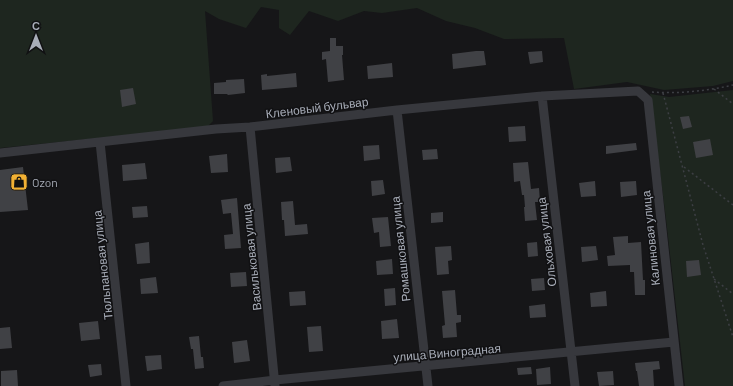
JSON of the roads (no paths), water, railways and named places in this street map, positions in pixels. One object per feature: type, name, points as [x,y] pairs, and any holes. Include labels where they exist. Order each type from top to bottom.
[{"type":"street","name":"Кленовый бульвар","points":[[0,153],[397,110],[542,96],[638,91]]},
{"type":"street","name":"Калиновая улица","points":[[638,91],[648,100],[679,386]]},
{"type":"street","name":"Ольховая улица","points":[[542,96],[575,386]]},
{"type":"street","name":"Ромашковая улица","points":[[397,110],[428,386]]},
{"type":"street","name":"Васильковая улица","points":[[250,127],[275,383]]},
{"type":"street","name":"Тюльпановая улица","points":[[100,142],[126,386]]},
{"type":"street","name":"улица Виноградная","points":[[223,386],[275,383],[425,366],[674,342]]},
{"type":"place","name":"Ozon","points":[[19,182]]}]
